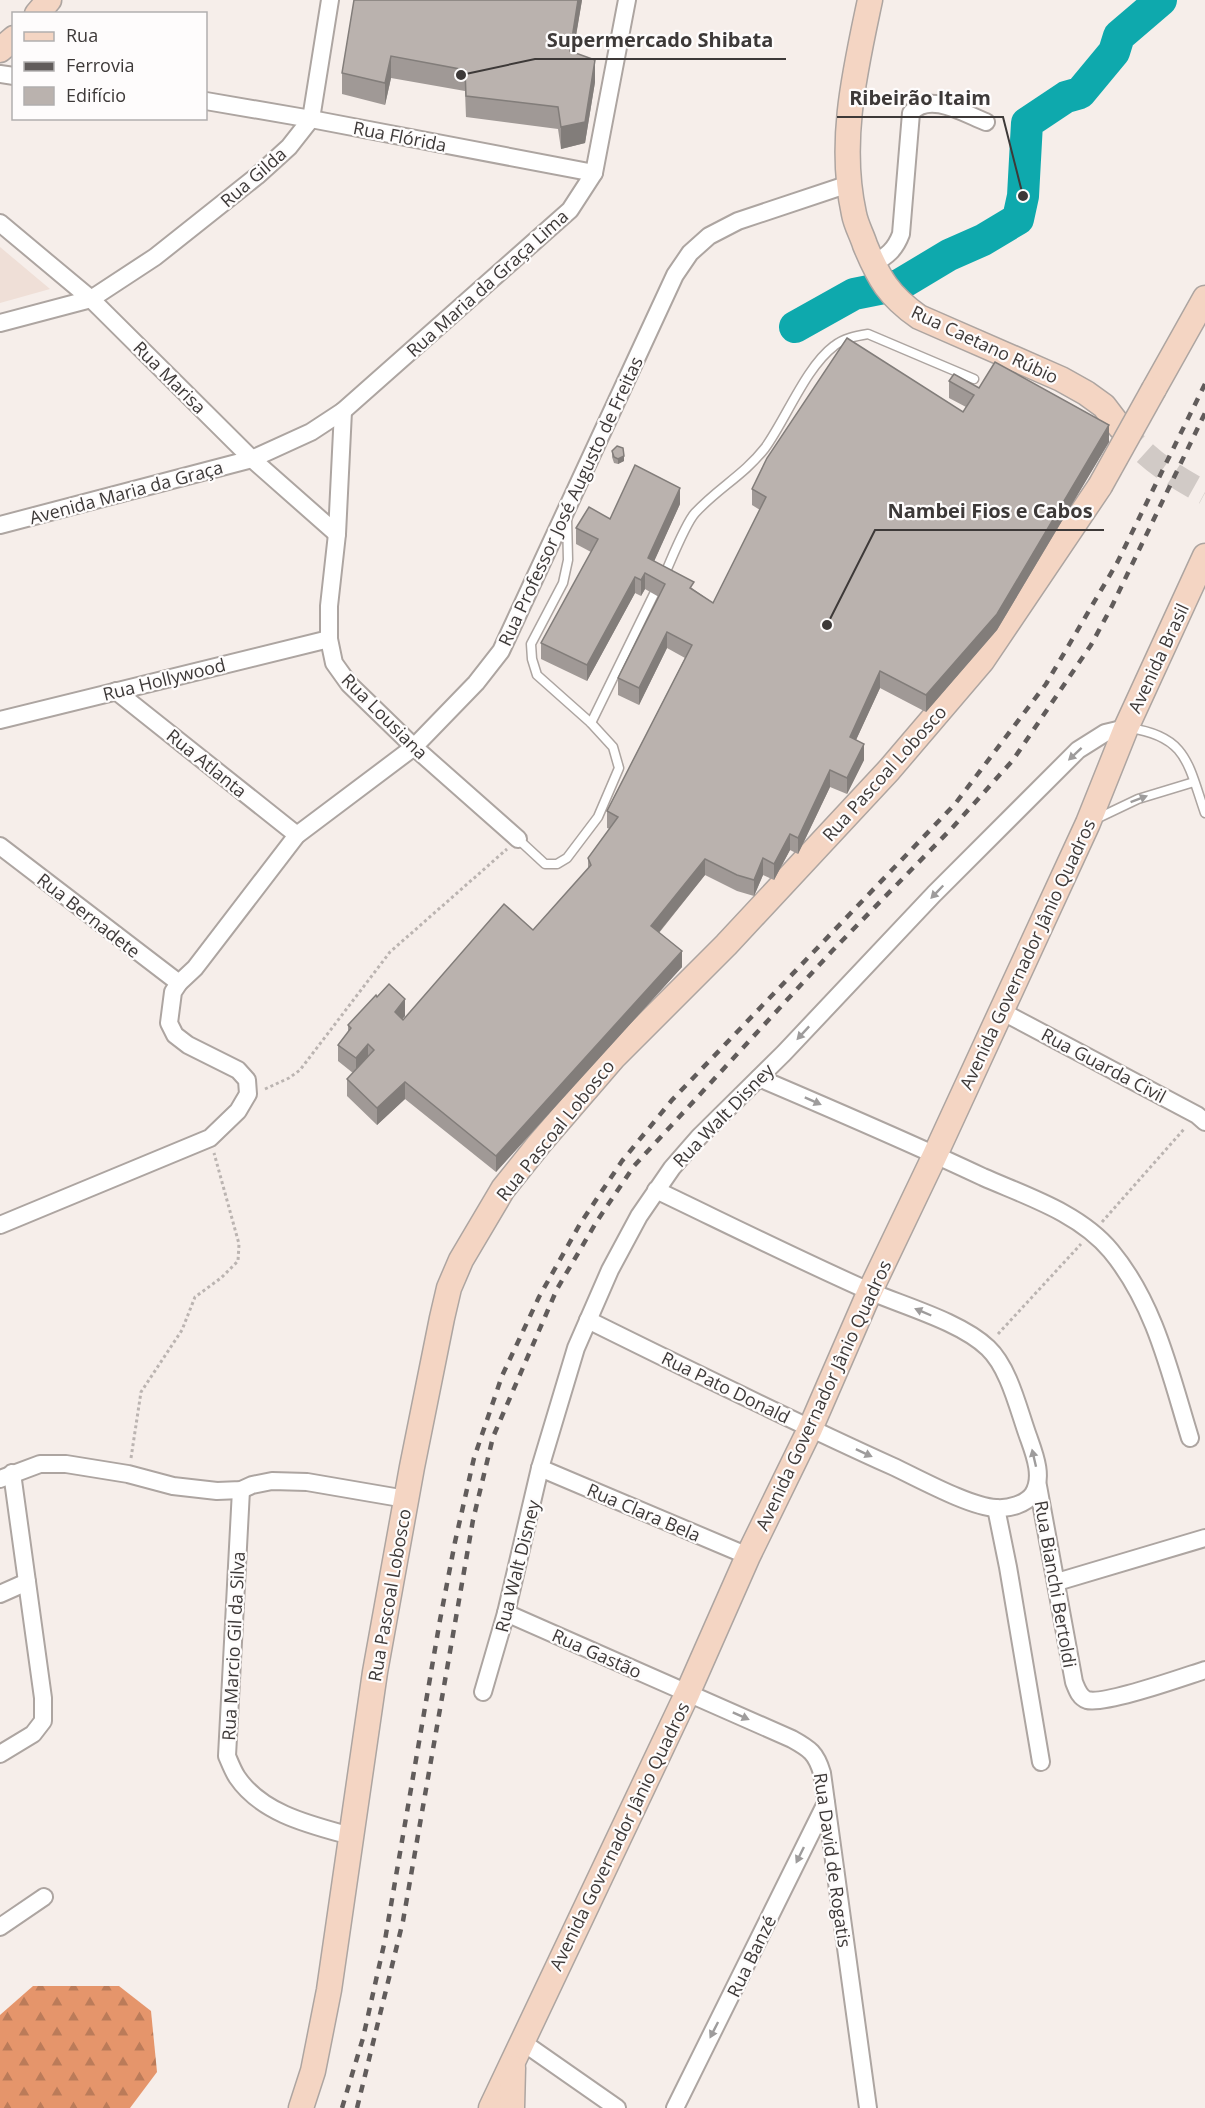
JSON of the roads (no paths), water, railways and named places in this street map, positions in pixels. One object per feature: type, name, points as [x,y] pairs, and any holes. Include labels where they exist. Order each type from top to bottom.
[{"type":"main road","points":[[39,12],[49,0]]},
{"type":"main road","name":"Rua Caetano Rúbio","points":[[870,0],[850,107],[849,184],[854,217],[875,267],[890,294],[919,317],[1060,379],[1086,393],[1104,406],[1120,427]]},
{"type":"main road","points":[[0,50],[12,40]]},
{"type":"main road","name":"Rua Pascoal Lobosco","points":[[301,2108],[313,2071],[329,1990],[375,1672],[406,1499],[449,1288],[461,1260],[503,1189],[614,1057],[726,945],[890,770],[982,661],[1100,486],[1205,298]]},
{"type":"main road","name":"Avenida Brasil","points":[[1126,728],[1205,556]]},
{"type":"main road","name":"Avenida Governador Jânio Quadros","points":[[491,2108],[688,1692],[748,1556],[810,1429],[870,1291],[1088,823],[1126,728]]},
{"type":"main road","name":"Avenida Governador Jânio Quadros","points":[[512,2108],[517,2050]]},
{"type":"street","name":"Rua Gilda","points":[[0,323],[91,299],[155,257],[257,176],[289,147],[311,118],[330,0]]},
{"type":"street","name":"Rua Maria da Graça Lima","points":[[252,459],[311,432],[343,411],[570,210],[594,173],[627,0]]},
{"type":"street","name":"Rua Flórida","points":[[207,101],[311,118],[594,173]]},
{"type":"street","points":[[875,267],[897,246],[901,234],[911,112],[924,102],[938,104],[986,122]]},
{"type":"street","name":"Rua Professor José Augusto de Freitas","points":[[179,983],[195,968],[297,835],[414,747],[476,683],[501,651],[675,275],[690,253],[708,236],[738,221],[849,184]]},
{"type":"street","name":"Rua Marisa","points":[[0,223],[91,299],[252,459],[337,534]]},
{"type":"street","name":"Rua Lousiana","points":[[343,411],[337,534],[329,606],[329,639],[334,663],[349,684],[414,747],[518,839]]},
{"type":"street","name":"Avenida Maria da Graça","points":[[0,525],[252,459]]},
{"type":"street","name":"Rua Hollywood","points":[[0,720],[329,639]]},
{"type":"street","name":"Rua Atlanta","points":[[116,691],[297,835]]},
{"type":"street","name":"Rua Walt Disney","points":[[483,1692],[506,1613],[540,1468],[576,1348],[610,1270],[656,1190],[685,1152],[759,1078],[934,894],[1078,750],[1105,733],[1126,728]]},
{"type":"street","name":"Rua Bernadete","points":[[0,846],[179,983]]},
{"type":"street","points":[[0,1225],[210,1138],[238,1111],[248,1094],[247,1080],[238,1070],[188,1045],[175,1035],[169,1023],[173,992],[179,983]]},
{"type":"street","name":"Rua Guarda Civil","points":[[1001,1011],[1197,1114],[1205,1122]]},
{"type":"street","points":[[759,1078],[1059,1211],[1092,1233],[1110,1250],[1126,1272],[1151,1316],[1190,1438]]},
{"type":"street","name":"Rua Bianchi Bertoldi","points":[[656,1190],[870,1291],[927,1314],[972,1336],[987,1347],[1000,1362],[1036,1460],[1038,1486],[1078,1694],[1086,1700],[1105,1701],[1205,1670]]},
{"type":"street","name":"Rua Pato Donald","points":[[588,1320],[810,1429],[967,1500],[996,1508]]},
{"type":"street","points":[[0,1754],[33,1734],[43,1721],[43,1698],[27,1582],[6,1476],[40,1464],[66,1464],[128,1474],[173,1486],[217,1491],[241,1490],[272,1481],[307,1482],[406,1499]]},
{"type":"street","name":"Rua Clara Bela","points":[[540,1468],[748,1556]]},
{"type":"street","points":[[1038,1486],[1030,1498],[1016,1506],[996,1508],[1041,1762]]},
{"type":"street","name":"Rua Marcio Gil da Silva","points":[[241,1490],[227,1756],[237,1777],[252,1794],[272,1807],[299,1822],[351,1836]]},
{"type":"street","points":[[1057,1582],[1205,1538]]},
{"type":"street","points":[[0,1594],[27,1582]]},
{"type":"street","name":"Rua Gastão","points":[[506,1613],[688,1692]]},
{"type":"street","name":"Rua David de Rogatis","points":[[688,1692],[792,1739],[810,1749],[818,1759],[822,1773],[868,2108]]},
{"type":"street","name":"Rua Banzé","points":[[675,2108],[826,1803]]},
{"type":"street","points":[[0,1927],[44,1897]]},
{"type":"street","points":[[517,2050],[617,2108]]},
{"type":"lane","points":[[661,581],[693,515],[714,495],[745,472],[765,447],[819,360],[834,345],[850,337],[868,334],[974,379]]},
{"type":"lane","points":[[518,839],[545,864],[556,864],[567,858],[598,817],[619,768],[613,747],[591,723],[537,675],[532,660],[531,644],[563,583],[568,560],[567,510]]},
{"type":"lane","points":[[591,723],[654,594]]},
{"type":"lane","points":[[1126,728],[1148,731],[1169,740],[1181,752],[1205,813]]},
{"type":"lane","points":[[1088,823],[1138,799],[1194,782]]},
{"type":"waterway","points":[[795,327],[854,294],[899,285],[949,255],[983,240],[1018,219],[1023,196],[1027,123],[1066,97],[1080,93],[1114,52],[1119,36],[1161,0]]},
{"type":"tunnel","points":[[1120,427],[1139,448],[1159,464],[1205,493]]},
{"type":"railway","points":[[342,2108],[363,2038],[385,1940],[440,1620],[474,1458],[502,1376],[539,1297],[580,1224],[622,1161],[672,1100],[955,804],[1046,684],[1117,563],[1205,384]]},
{"type":"railway","points":[[357,2108],[403,1921],[473,1520],[493,1437],[557,1289],[597,1221],[634,1166],[833,950],[953,827],[1013,760],[1091,645],[1205,413]]},
{"type":"place","name":"Supermercado Shibata","points":[[461,75]]},
{"type":"place","name":"Ribeirão Itaim","points":[[1023,196]]},
{"type":"place","name":"Nambei Fios e Cabos","points":[[827,625]]}]
